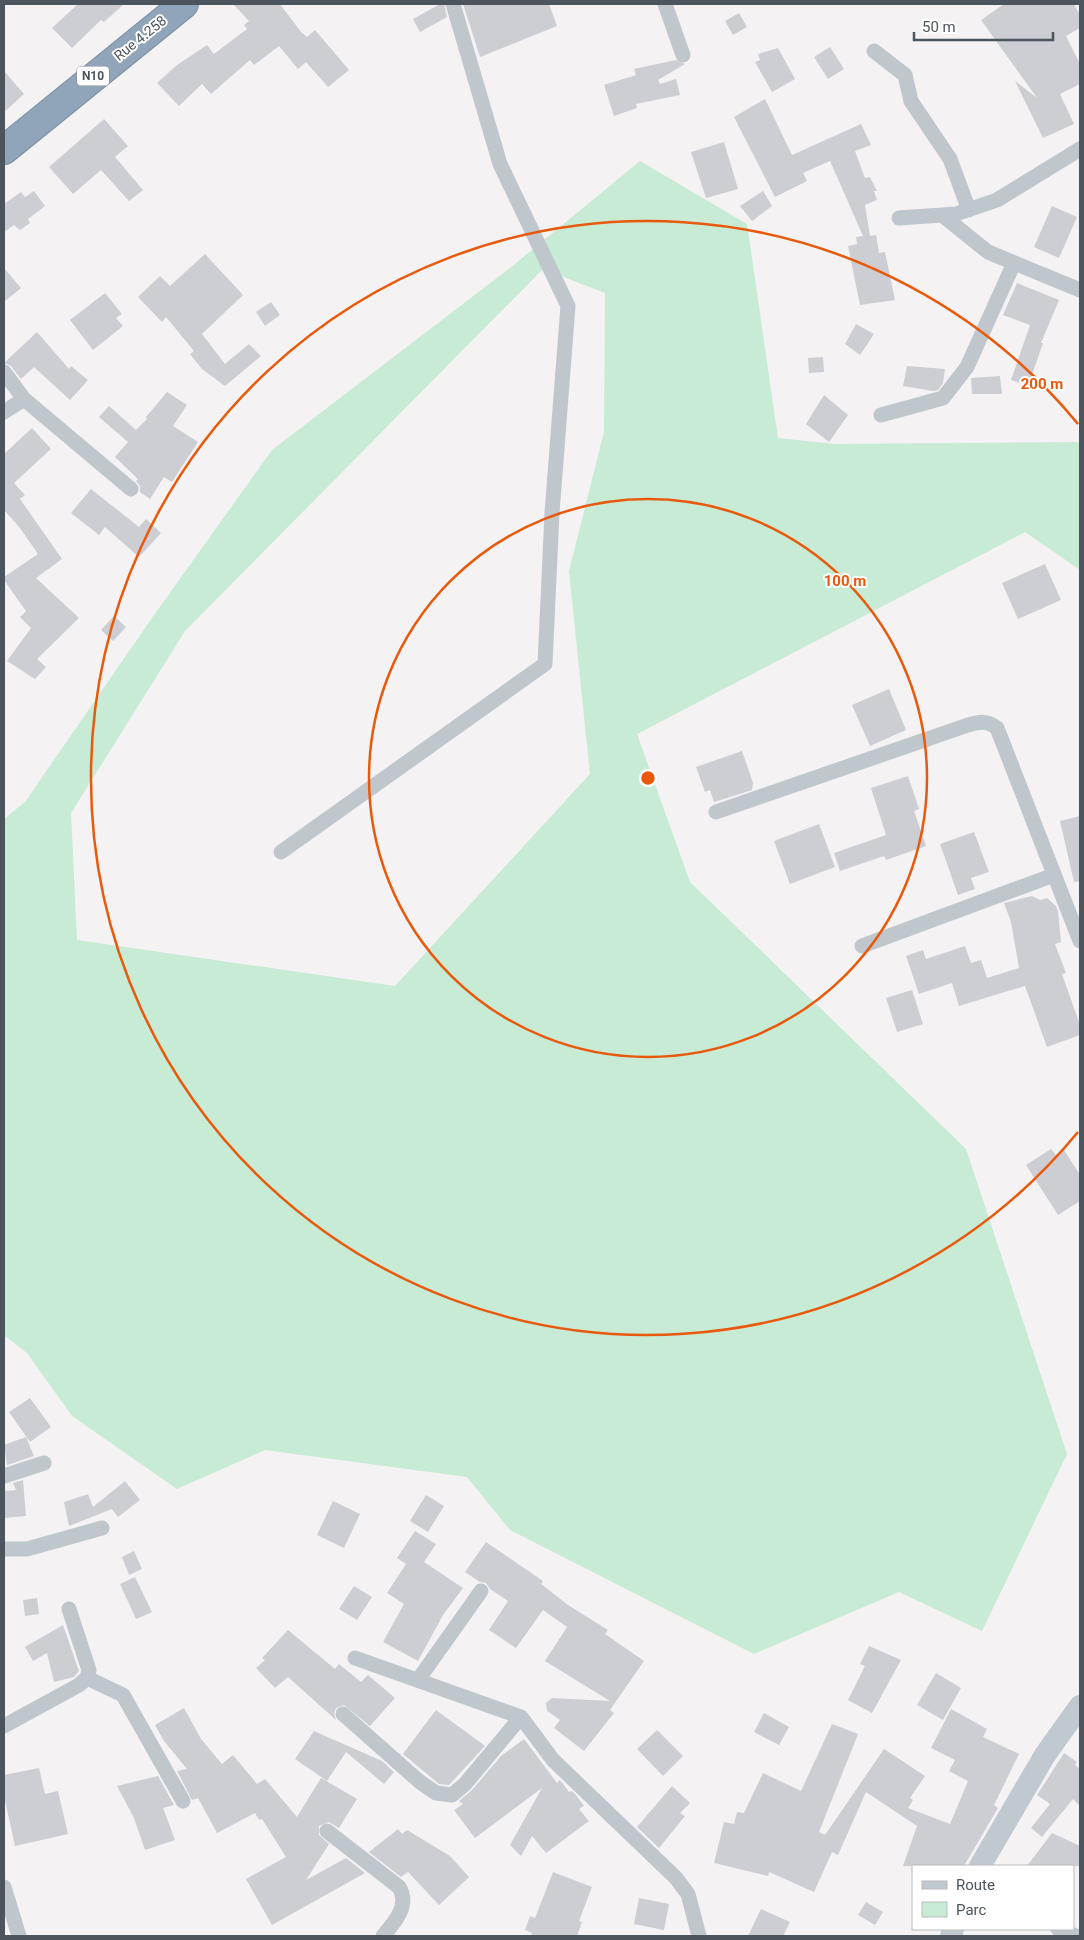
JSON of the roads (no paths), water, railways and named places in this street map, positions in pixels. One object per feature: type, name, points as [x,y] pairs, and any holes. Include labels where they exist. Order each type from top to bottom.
[{"type":"highway","name":"Rue 4.258","points":[[4,150],[184,4]]},
{"type":"street","points":[[281,852],[545,664],[552,513],[568,306],[500,164],[453,4]]},
{"type":"street","points":[[666,4],[684,55]]},
{"type":"street","points":[[874,51],[904,75],[910,101],[950,159],[969,210]]},
{"type":"street","points":[[899,218],[942,215],[969,210],[997,200],[1080,149]]},
{"type":"street","points":[[942,215],[988,252],[1080,290]]},
{"type":"street","points":[[881,415],[943,398],[967,367],[1014,263]]},
{"type":"street","points":[[4,372],[24,399],[131,490]]},
{"type":"street","points":[[4,412],[24,399]]},
{"type":"street","points":[[716,812],[981,722],[991,724],[997,728],[1080,941]]},
{"type":"street","points":[[862,946],[1054,875]]},
{"type":"street","points":[[4,1476],[44,1463]]},
{"type":"street","points":[[4,1549],[27,1549],[102,1528]]},
{"type":"street","points":[[418,1680],[481,1591]]},
{"type":"street","points":[[4,1726],[79,1685],[87,1678],[89,1670],[69,1609]]},
{"type":"street","points":[[355,1658],[521,1717],[553,1760],[676,1878],[688,1894],[699,1936]]},
{"type":"street","points":[[87,1678],[124,1695],[183,1801]]},
{"type":"street","points":[[981,1865],[1045,1755],[1080,1706]]},
{"type":"street","points":[[344,1714],[420,1782],[436,1793],[452,1796],[465,1784],[521,1717]]},
{"type":"street","points":[[327,1831],[399,1887],[402,1892],[402,1911],[384,1936]]},
{"type":"street","points":[[4,1887],[19,1936]]},
{"type":"street","points":[[1061,1930],[1076,1936]]}]
